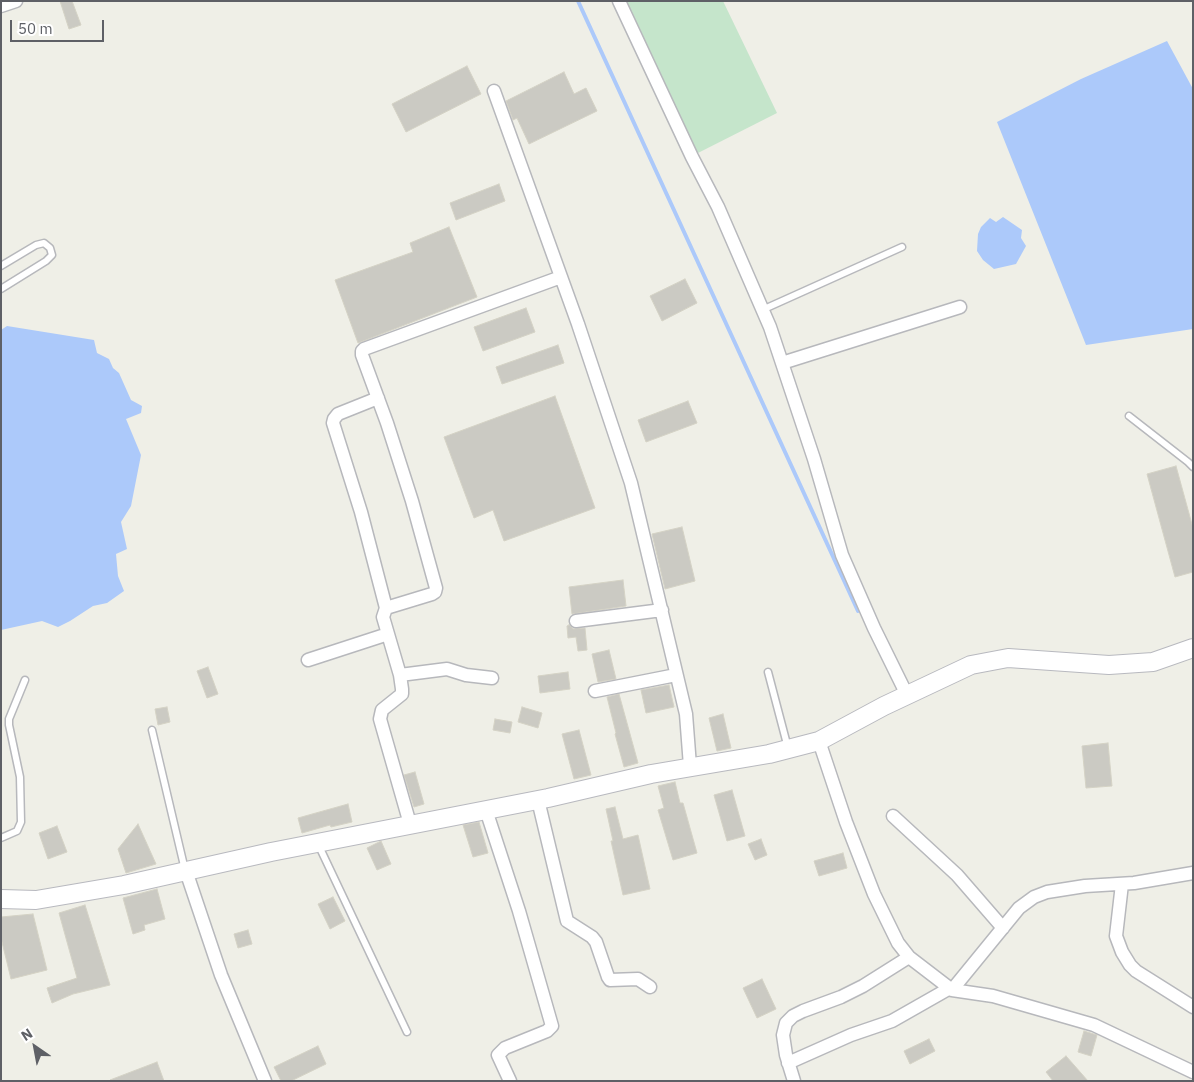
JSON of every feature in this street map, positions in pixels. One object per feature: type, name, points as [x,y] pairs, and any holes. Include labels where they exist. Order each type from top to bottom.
[{"type":"main road","points":[[1,899],[42,899],[124,885],[317,842],[538,800],[690,766],[769,754],[819,741],[884,706],[971,665],[1008,658],[1109,665],[1153,662],[1193,648]]},
{"type":"street","points":[[1,6],[16,1]]},
{"type":"street","points":[[619,1],[692,157],[718,207],[762,310],[814,459],[842,555],[874,628],[907,695]]},
{"type":"street","points":[[494,91],[561,277],[631,483],[686,714],[690,766]]},
{"type":"street","points":[[386,608],[432,594],[436,588],[412,501],[362,355],[364,349],[561,277]]},
{"type":"street","points":[[782,363],[960,307]]},
{"type":"street","points":[[378,398],[338,414],[333,423],[361,512],[386,608],[383,617],[400,675],[402,694],[382,710],[380,719],[410,824]]},
{"type":"street","points":[[576,621],[662,610]]},
{"type":"street","points":[[308,660],[388,634]]},
{"type":"street","points":[[400,675],[447,669],[462,674],[492,678]]},
{"type":"street","points":[[594,691],[676,675]]},
{"type":"street","points":[[819,741],[846,822],[874,894],[898,943],[909,957],[946,984],[1094,1025],[1193,1072]]},
{"type":"street","points":[[538,800],[567,921],[592,937],[596,942],[610,980],[638,979],[650,987]]},
{"type":"street","points":[[486,810],[519,911],[552,1026],[547,1031],[504,1048],[498,1055],[510,1081]]},
{"type":"street","points":[[893,816],[957,875],[1003,928]]},
{"type":"street","points":[[186,871],[221,975],[265,1081]]},
{"type":"street","points":[[788,1062],[851,1034],[892,1021],[946,984],[1003,928],[1019,908],[1034,897],[1047,892],[1085,886],[1122,884],[1193,873]]},
{"type":"street","points":[[1122,884],[1116,936],[1122,952],[1136,972],[1193,1007]]},
{"type":"street","points":[[794,1081],[783,1035],[786,1023],[793,1016],[863,986],[909,957]]},
{"type":"lane","points":[[1,266],[36,245],[44,243],[50,248],[52,255],[46,261],[1,288]]},
{"type":"lane","points":[[762,310],[902,247]]},
{"type":"lane","points":[[1129,416],[1193,467]]},
{"type":"lane","points":[[768,672],[788,749]]},
{"type":"lane","points":[[1,838],[17,831],[21,822],[20,777],[9,719],[25,680]]},
{"type":"lane","points":[[152,730],[186,871]]},
{"type":"lane","points":[[317,842],[407,1032]]},
{"type":"green space","points":[[620,1],[723,1],[777,113],[694,155]]},
{"type":"water","points":[[1167,41],[1193,89],[1193,329],[1086,345],[997,122],[1081,79]]},
{"type":"water","points":[[1003,217],[1022,230],[1021,238],[1026,246],[1016,264],[994,269],[983,260],[977,251],[978,234],[981,227],[990,218],[996,222]]},
{"type":"water","points":[[7,326],[94,340],[97,353],[109,359],[113,368],[119,373],[131,400],[142,406],[141,413],[126,419],[141,455],[131,506],[121,522],[127,549],[116,554],[118,576],[124,591],[107,603],[93,606],[58,627],[42,621],[1,630],[1,330]]},
{"type":"building","points":[[60,1],[72,1],[81,25],[69,29]]},
{"type":"building","points":[[467,66],[481,94],[406,132],[392,104]]},
{"type":"building","points":[[564,72],[574,94],[586,88],[597,111],[529,144],[517,118],[513,120],[506,101]]},
{"type":"building","points":[[499,184],[505,201],[456,220],[450,203]]},
{"type":"building","points":[[449,227],[477,297],[358,343],[335,280],[413,252],[410,243]]},
{"type":"building","points":[[685,279],[697,303],[662,321],[650,296]]},
{"type":"building","points":[[526,308],[535,332],[483,351],[474,327]]},
{"type":"building","points":[[558,345],[564,363],[502,384],[496,367]]},
{"type":"building","points":[[555,396],[595,508],[504,541],[493,510],[474,518],[444,437]]},
{"type":"building","points":[[688,401],[697,423],[646,442],[638,420]]},
{"type":"building","points":[[1176,466],[1193,528],[1193,572],[1175,577],[1147,474]]},
{"type":"building","points":[[682,527],[695,581],[665,589],[652,534]]},
{"type":"building","points":[[623,580],[626,606],[572,614],[569,587]]},
{"type":"building","points":[[569,625],[573,629],[585,628],[587,650],[578,651],[576,637],[568,638],[567,626]]},
{"type":"building","points":[[609,650],[616,679],[598,682],[592,654]]},
{"type":"building","points":[[208,667],[218,694],[207,698],[197,671]]},
{"type":"building","points":[[568,672],[570,689],[540,693],[538,676]]},
{"type":"building","points":[[669,685],[674,707],[646,713],[641,690]]},
{"type":"building","points":[[619,694],[638,763],[624,767],[607,697]]},
{"type":"building","points":[[167,707],[170,722],[158,725],[155,709]]},
{"type":"building","points":[[522,707],[542,713],[538,728],[518,722]]},
{"type":"building","points":[[723,714],[731,748],[717,751],[709,718]]},
{"type":"building","points":[[495,719],[512,722],[510,733],[493,730]]},
{"type":"building","points":[[579,730],[591,775],[574,779],[562,734]]},
{"type":"building","points":[[1108,743],[1112,786],[1086,788],[1082,746]]},
{"type":"building","points":[[415,772],[424,804],[414,807],[404,775]]},
{"type":"building","points":[[675,782],[697,853],[673,860],[658,810],[664,808],[658,786]]},
{"type":"building","points":[[732,790],[745,836],[727,841],[714,795]]},
{"type":"building","points":[[348,804],[352,822],[331,827],[330,825],[302,833],[298,818]]},
{"type":"building","points":[[615,807],[623,839],[638,835],[650,889],[623,895],[606,809]]},
{"type":"building","points":[[479,822],[488,853],[473,857],[463,825]]},
{"type":"building","points":[[138,824],[156,864],[126,873],[118,849]]},
{"type":"building","points":[[57,826],[67,852],[48,859],[39,833]]},
{"type":"building","points":[[761,839],[767,855],[755,860],[748,844]]},
{"type":"building","points":[[381,841],[391,864],[377,870],[367,848]]},
{"type":"building","points":[[843,853],[847,868],[819,876],[814,861]]},
{"type":"building","points":[[157,889],[165,919],[144,925],[145,930],[133,934],[123,898]]},
{"type":"building","points":[[333,897],[345,921],[330,929],[318,904]]},
{"type":"building","points":[[85,905],[110,985],[73,994],[52,1003],[47,988],[77,978],[59,913]]},
{"type":"building","points":[[33,914],[47,970],[11,979],[1,938],[1,917]]},
{"type":"building","points":[[248,930],[252,944],[238,948],[234,934]]},
{"type":"building","points":[[762,979],[776,1009],[757,1018],[743,988]]},
{"type":"building","points":[[1084,1031],[1097,1035],[1091,1056],[1078,1052]]},
{"type":"building","points":[[929,1039],[935,1051],[910,1064],[904,1051]]},
{"type":"building","points":[[318,1046],[326,1064],[291,1081],[281,1081],[274,1067]]},
{"type":"building","points":[[1066,1056],[1088,1081],[1053,1081],[1046,1072]]},
{"type":"building","points":[[157,1062],[164,1081],[110,1080]]},
{"type":"waterway","points":[[578,1],[858,611]]}]
